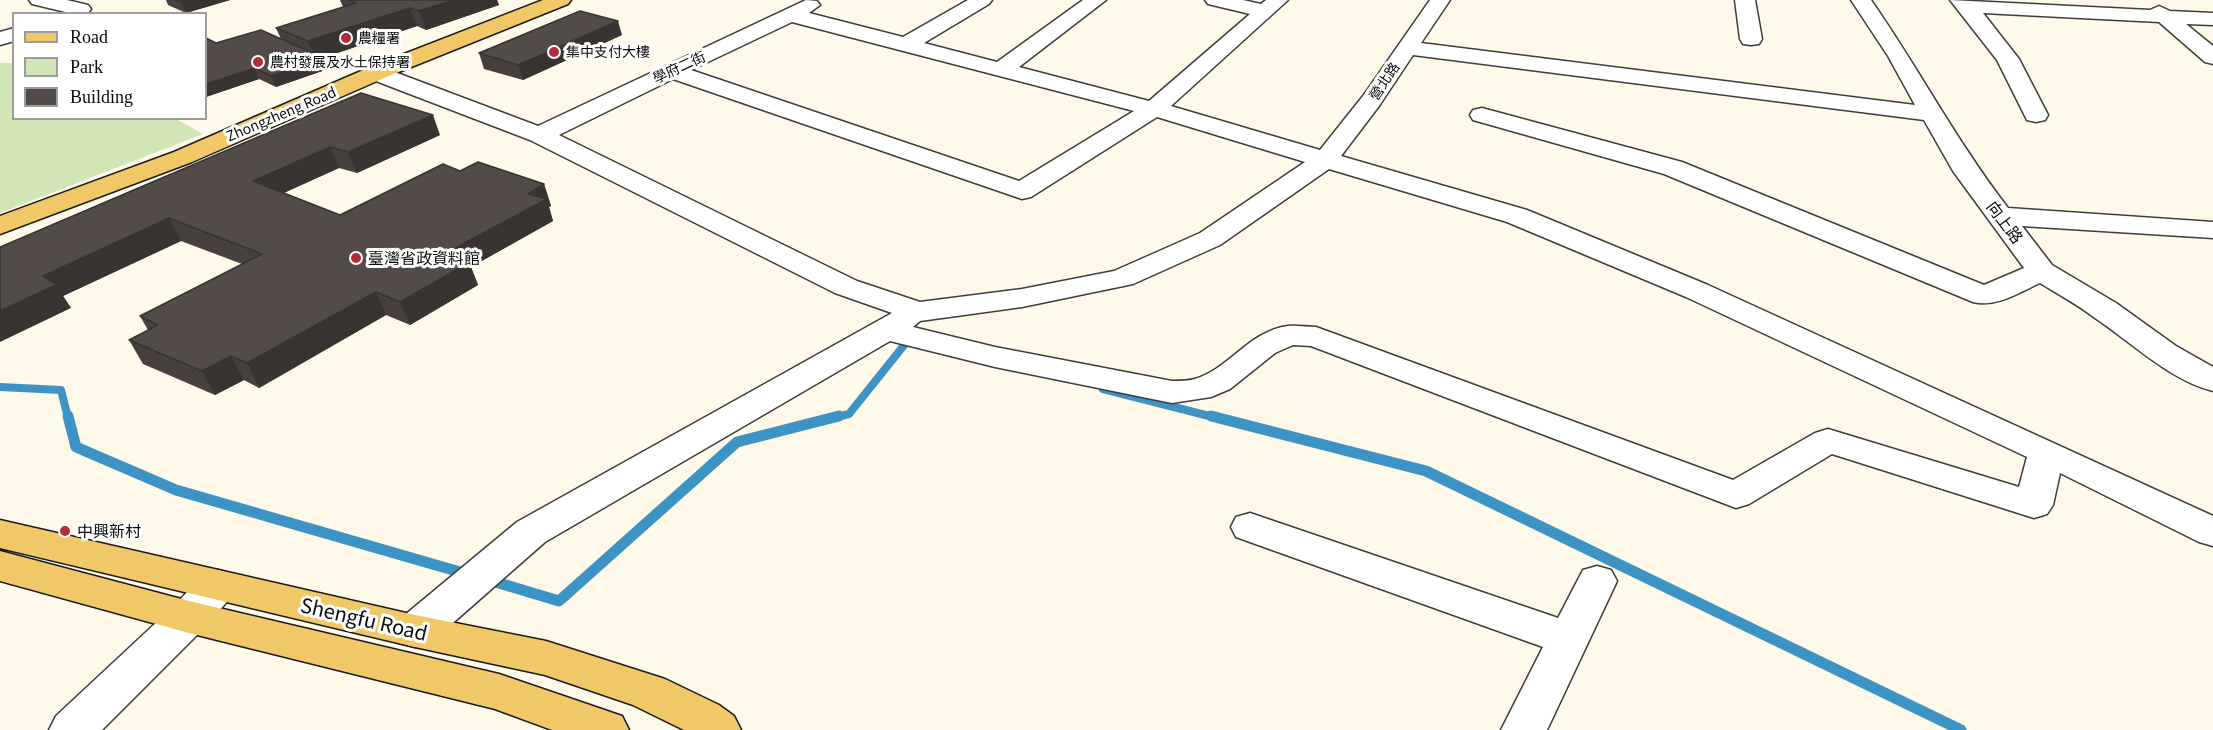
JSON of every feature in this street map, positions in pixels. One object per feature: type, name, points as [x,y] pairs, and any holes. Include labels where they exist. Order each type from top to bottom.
[{"type":"main road","name":"Zhongzheng Road","points":[[0,226],[183,157],[376,73],[559,0]]},
{"type":"main road","name":"Shengfu Road","points":[[0,534],[415,631],[546,658],[638,688],[703,718],[718,730]]},
{"type":"main road","points":[[0,566],[189,617],[499,692],[606,730]]},
{"type":"street","points":[[39,0],[82,8]]},
{"type":"street","name":"學府二街","points":[[539,135],[819,0]]},
{"type":"street","points":[[907,44],[982,0]]},
{"type":"street","points":[[1002,68],[1096,0]]},
{"type":"street","points":[[1215,0],[1272,6]]},
{"type":"street","name":"營北路","points":[[918,312],[1022,298],[1122,278],[1210,239],[1325,160],[1371,101],[1440,0]]},
{"type":"street","points":[[1745,0],[1751,39]]},
{"type":"street","name":"向上路","points":[[1861,0],[1899,56],[1966,171],[2042,271],[2105,310],[2164,353],[2213,381]]},
{"type":"street","points":[[2145,0],[2213,57]]},
{"type":"street","points":[[1963,3],[2213,19]]},
{"type":"street","points":[[1963,3],[2008,59],[2036,115]]},
{"type":"street","points":[[671,71],[1022,191],[1154,109],[1272,6]]},
{"type":"street","points":[[791,15],[1154,109],[1517,216],[1595,247],[2046,452],[2213,532]]},
{"type":"street","points":[[1406,48],[1933,114]]},
{"type":"street","points":[[376,73],[539,135],[846,287],[918,312]]},
{"type":"street","points":[[1482,115],[1673,168],[1984,296],[2042,271]]},
{"type":"street","points":[[2001,216],[2213,230]]},
{"type":"street","points":[[415,631],[531,532],[918,312]]},
{"type":"street","points":[[886,330],[1007,359],[1172,392],[1199,390],[1218,382],[1264,346],[1288,334],[1316,337],[1736,495],[1828,441],[2034,505],[2046,452]]},
{"type":"street","points":[[1250,527],[1569,639]]},
{"type":"street","points":[[1524,730],[1598,581]]},
{"type":"street","points":[[72,730],[189,617],[218,585]]},
{"type":"green space","points":[[0,63],[12,63],[12,120],[178,120],[203,134],[0,213]]},
{"type":"building","points":[[349,0],[454,0],[419,11],[410,8],[308,41],[276,28],[356,3]]},
{"type":"building","points":[[580,11],[618,21],[518,65],[479,53]]},
{"type":"building","name":"農村發展及水土保持署","points":[[261,30],[324,58],[271,76],[255,68],[207,84],[207,38],[216,43]]},
{"type":"building","name":"臺灣省政資料館","points":[[361,93],[433,115],[348,152],[330,147],[253,181],[340,215],[443,164],[460,171],[478,162],[544,184],[528,194],[547,199],[446,253],[470,262],[400,302],[376,292],[247,363],[231,356],[202,371],[129,340],[158,325],[140,316],[262,254],[169,218],[43,276],[56,285],[0,311],[0,247]]},
{"type":"waterway","points":[[833,418],[849,414],[909,339],[913,340]]},
{"type":"waterway","points":[[0,387],[61,390],[68,418]]},
{"type":"waterway","points":[[1103,389],[1217,418]]},
{"type":"waterway","points":[[68,416],[76,447],[176,490],[467,574]]},
{"type":"waterway","points":[[489,580],[559,601],[737,442],[839,416]]},
{"type":"waterway","points":[[1211,416],[1426,471],[1961,730]]},
{"type":"place","name":"農糧署","points":[[346,38]]},
{"type":"place","name":"集中支付大樓","points":[[554,52]]},
{"type":"place","name":"農村發展及水土保持署","points":[[258,62]]},
{"type":"place","name":"臺灣省政資料館","points":[[356,258]]},
{"type":"place","name":"中興新村","points":[[65,531]]}]
